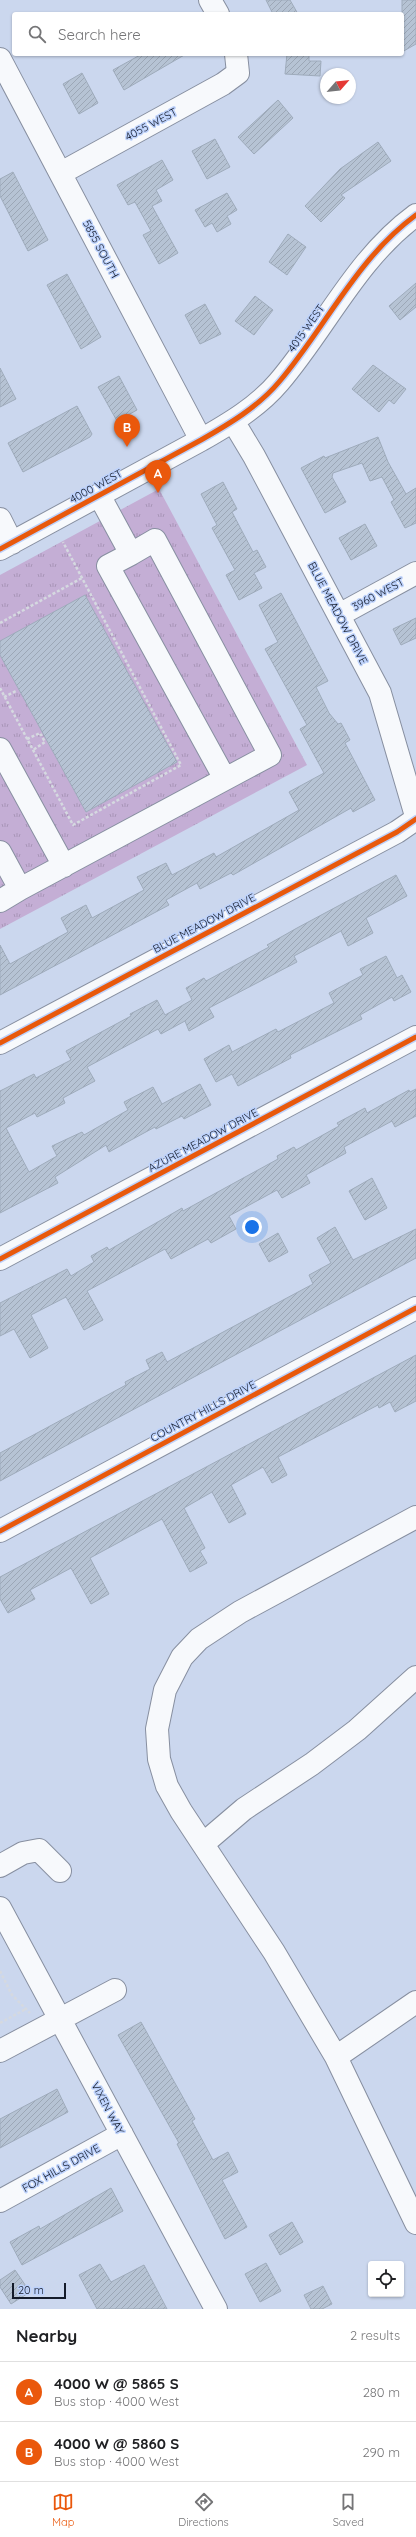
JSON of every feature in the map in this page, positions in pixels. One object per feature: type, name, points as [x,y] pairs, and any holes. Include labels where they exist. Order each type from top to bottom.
[{"type":"street","points":[[210,0],[217,12]]},
{"type":"street","name":"5855 SOUTH","points":[[0,60],[201,440]]},
{"type":"street","name":"4055 WEST","points":[[61,173],[194,101],[237,63]]},
{"type":"street","name":"4015 WEST","points":[[201,440],[233,421],[278,382],[364,264],[397,229],[416,215]]},
{"type":"street","name":"BLUE MEADOW DRIVE","points":[[233,421],[254,456],[380,693],[416,816]]},
{"type":"street","name":"4000 WEST","points":[[6,546],[201,440]]},
{"type":"street","points":[[99,495],[131,554]]},
{"type":"street","points":[[0,519],[6,546]]},
{"type":"street","points":[[0,900],[270,755],[155,540],[108,566],[225,779]]},
{"type":"street","name":"3960 WEST","points":[[339,614],[416,573]]},
{"type":"street","points":[[0,749],[64,866]]},
{"type":"street","name":"BLUE MEADOW DRIVE","points":[[0,1043],[397,832],[416,819]]},
{"type":"street","points":[[0,852],[20,889]]},
{"type":"street","name":"AZURE MEADOW DRIVE","points":[[0,1259],[416,1037]]},
{"type":"street","name":"COUNTRY HILLS DRIVE","points":[[0,1531],[416,1308]]},
{"type":"street","points":[[416,1517],[219,1623],[199,1639],[182,1657],[165,1690],[157,1729],[159,1759],[167,1786],[274,1952],[336,2057],[416,2223]]},
{"type":"street","points":[[203,1844],[244,1809],[312,1764],[357,1730],[416,1677]]},
{"type":"street","points":[[0,1866],[23,1853],[39,1850],[60,1871]]},
{"type":"street","name":"VIXEN WAY","points":[[0,1908],[216,2309]]},
{"type":"street","points":[[0,2051],[115,1990]]},
{"type":"street","points":[[336,2057],[416,2002]]},
{"type":"street","name":"FOX HILLS DRIVE","points":[[0,2201],[122,2134]]},
{"type":"path","points":[[0,688],[73,825],[182,765],[64,542]]},
{"type":"path","points":[[0,623],[82,578]]},
{"type":"path","points":[[4,697],[16,691]]},
{"type":"path","points":[[27,739],[40,733],[45,742],[33,750]]},
{"type":"path","points":[[0,2023],[26,2009]]},
{"type":"green space","points":[[159,489],[307,765],[0,929],[0,575]]},
{"type":"building","points":[[266,0],[290,0],[297,12],[272,12]]},
{"type":"building","points":[[402,0],[416,0],[416,44],[404,51],[404,12],[402,12]]},
{"type":"building","points":[[138,56],[183,56],[124,90],[113,70]]},
{"type":"building","points":[[287,56],[309,56],[309,61],[321,61],[320,76],[285,74]]},
{"type":"building","points":[[82,73],[98,103],[79,114],[63,84]]},
{"type":"building","points":[[278,100],[293,118],[254,154],[238,137]]},
{"type":"building","points":[[215,139],[230,167],[207,179],[192,151]]},
{"type":"building","points":[[378,142],[391,161],[341,195],[345,198],[321,222],[305,206],[340,169]]},
{"type":"building","points":[[162,160],[173,180],[156,190],[162,201],[152,206],[178,253],[159,264],[143,235],[151,231],[135,202],[128,205],[117,185]]},
{"type":"building","points":[[13,172],[48,240],[28,251],[0,196],[0,179]]},
{"type":"building","points":[[227,193],[237,210],[227,216],[231,224],[217,232],[212,223],[205,227],[195,210]]},
{"type":"building","points":[[288,234],[306,247],[287,275],[269,262]]},
{"type":"building","points":[[67,274],[101,337],[81,349],[47,285]]},
{"type":"building","points":[[416,283],[416,307],[400,320],[389,306]]},
{"type":"building","points":[[255,296],[273,310],[254,335],[235,321]]},
{"type":"building","points":[[205,304],[221,334],[200,344],[185,315]]},
{"type":"building","points":[[373,365],[406,389],[394,404],[389,400],[379,412],[352,389]]},
{"type":"building","points":[[0,368],[16,399],[0,407]]},
{"type":"building","points":[[119,376],[137,410],[117,421],[98,387]]},
{"type":"building","points":[[77,406],[92,434],[90,437],[23,472],[8,443]]},
{"type":"building","points":[[378,437],[388,462],[406,494],[416,488],[416,523],[405,528],[391,502],[394,500],[382,477],[370,481],[362,463],[333,473],[332,477],[346,502],[325,513],[301,468],[324,456],[325,458]]},
{"type":"building","points":[[223,482],[237,509],[232,512],[253,552],[257,550],[266,567],[254,573],[262,588],[239,600],[226,575],[235,570],[212,528],[217,525],[201,494]]},
{"type":"building","points":[[365,524],[377,546],[351,560],[339,538]]},
{"type":"building","points":[[281,593],[328,681],[316,687],[329,713],[338,724],[341,723],[350,740],[345,743],[375,800],[353,812],[351,808],[233,875],[231,873],[200,889],[197,883],[166,900],[169,905],[0,995],[0,945],[10,964],[68,932],[61,918],[86,905],[92,918],[144,890],[137,877],[166,863],[172,875],[214,853],[216,857],[299,810],[289,792],[324,773],[300,729],[307,725],[265,649],[278,642],[259,605]]},
{"type":"building","points":[[85,595],[177,762],[86,812],[0,655],[0,641]]},
{"type":"building","points":[[416,618],[416,638],[401,645],[393,629]]},
{"type":"building","points":[[396,875],[407,896],[366,918],[373,933],[348,946],[341,931],[294,956],[297,962],[209,1008],[214,1017],[189,1031],[185,1021],[161,1034],[158,1029],[87,1067],[95,1081],[63,1098],[65,1103],[37,1117],[35,1113],[6,1128],[29,1172],[57,1156],[52,1146],[82,1132],[84,1135],[128,1110],[124,1102],[153,1087],[162,1104],[200,1084],[211,1105],[184,1119],[182,1116],[156,1129],[155,1127],[109,1152],[106,1145],[55,1177],[58,1183],[0,1213],[0,1091],[34,1074],[36,1078],[71,1060],[66,1051],[131,1016],[130,1014],[157,1000],[165,1015],[192,1000],[186,988],[204,978],[206,981],[269,947],[267,945],[297,928]]},
{"type":"building","points":[[386,956],[397,978],[402,975],[411,992],[394,1001],[392,997],[360,1015],[362,1019],[290,1055],[291,1058],[238,1086],[232,1074],[216,1082],[204,1059],[229,1045],[232,1052],[276,1029],[278,1032],[334,1003],[329,993],[363,975],[360,969]]},
{"type":"building","points":[[416,1089],[416,1116],[395,1127],[392,1121],[344,1147],[346,1153],[306,1175],[310,1183],[282,1198],[277,1190],[229,1216],[236,1229],[211,1243],[208,1239],[171,1259],[165,1249],[87,1291],[103,1320],[84,1330],[66,1297],[31,1315],[48,1348],[30,1358],[14,1329],[0,1336],[0,1303],[67,1269],[71,1276],[94,1262],[91,1256],[107,1247],[109,1250],[182,1208],[183,1211],[278,1159],[277,1156],[294,1147],[296,1150],[339,1126],[337,1123],[365,1108],[367,1113],[409,1090],[410,1092]]},
{"type":"building","points":[[372,1178],[387,1208],[365,1220],[349,1191]]},
{"type":"building","points":[[335,1227],[353,1260],[416,1229],[416,1258],[0,1481],[0,1453],[126,1385],[125,1382],[150,1369],[146,1360],[162,1352],[167,1362],[313,1284],[309,1275],[331,1263],[317,1238]]},
{"type":"building","points":[[278,1233],[288,1252],[269,1262],[259,1244]]},
{"type":"building","points":[[416,1355],[416,1401],[395,1412],[390,1402],[379,1408],[378,1405],[278,1457],[287,1475],[272,1483],[263,1467],[231,1485],[246,1514],[229,1523],[212,1492],[184,1508],[205,1548],[200,1551],[207,1563],[190,1572],[162,1519],[90,1558],[109,1594],[91,1604],[71,1568],[30,1590],[35,1599],[8,1613],[0,1599],[0,1577]]},
{"type":"building","points":[[141,2022],[195,2119],[192,2121],[213,2160],[228,2152],[238,2172],[222,2180],[247,2227],[225,2239],[177,2144],[179,2143],[118,2035]]},
{"type":"building","points":[[57,2089],[68,2112],[0,2148],[0,2119]]},
{"type":"building","points":[[111,2188],[123,2211],[22,2265],[10,2242],[39,2226],[40,2229]]},
{"type":"building","points":[[292,2222],[303,2242],[280,2255],[269,2235]]},
{"type":"building","points":[[266,2263],[281,2291],[260,2302],[245,2274]]},
{"type":"building","points":[[100,2264],[111,2282],[144,2265],[167,2309],[97,2309],[79,2275]]},
{"type":"building","points":[[15,2270],[30,2292],[11,2304],[0,2287],[0,2280]]},
{"type":"building","points":[[323,2286],[332,2304],[322,2309],[311,2309],[304,2295]]},
{"type":"cycle path","points":[[0,549],[201,440],[232,421],[262,399],[271,391],[296,361],[343,294],[376,252],[416,215]]},
{"type":"cycle path","points":[[0,1043],[397,832],[416,819]]},
{"type":"cycle path","points":[[0,1259],[416,1037]]},
{"type":"cycle path","points":[[0,1531],[416,1308]]},
{"type":"place","name":"4000 W @ 5860 S","points":[[127,447]]},
{"type":"place","name":"4000 W @ 5865 S","points":[[158,493]]}]
